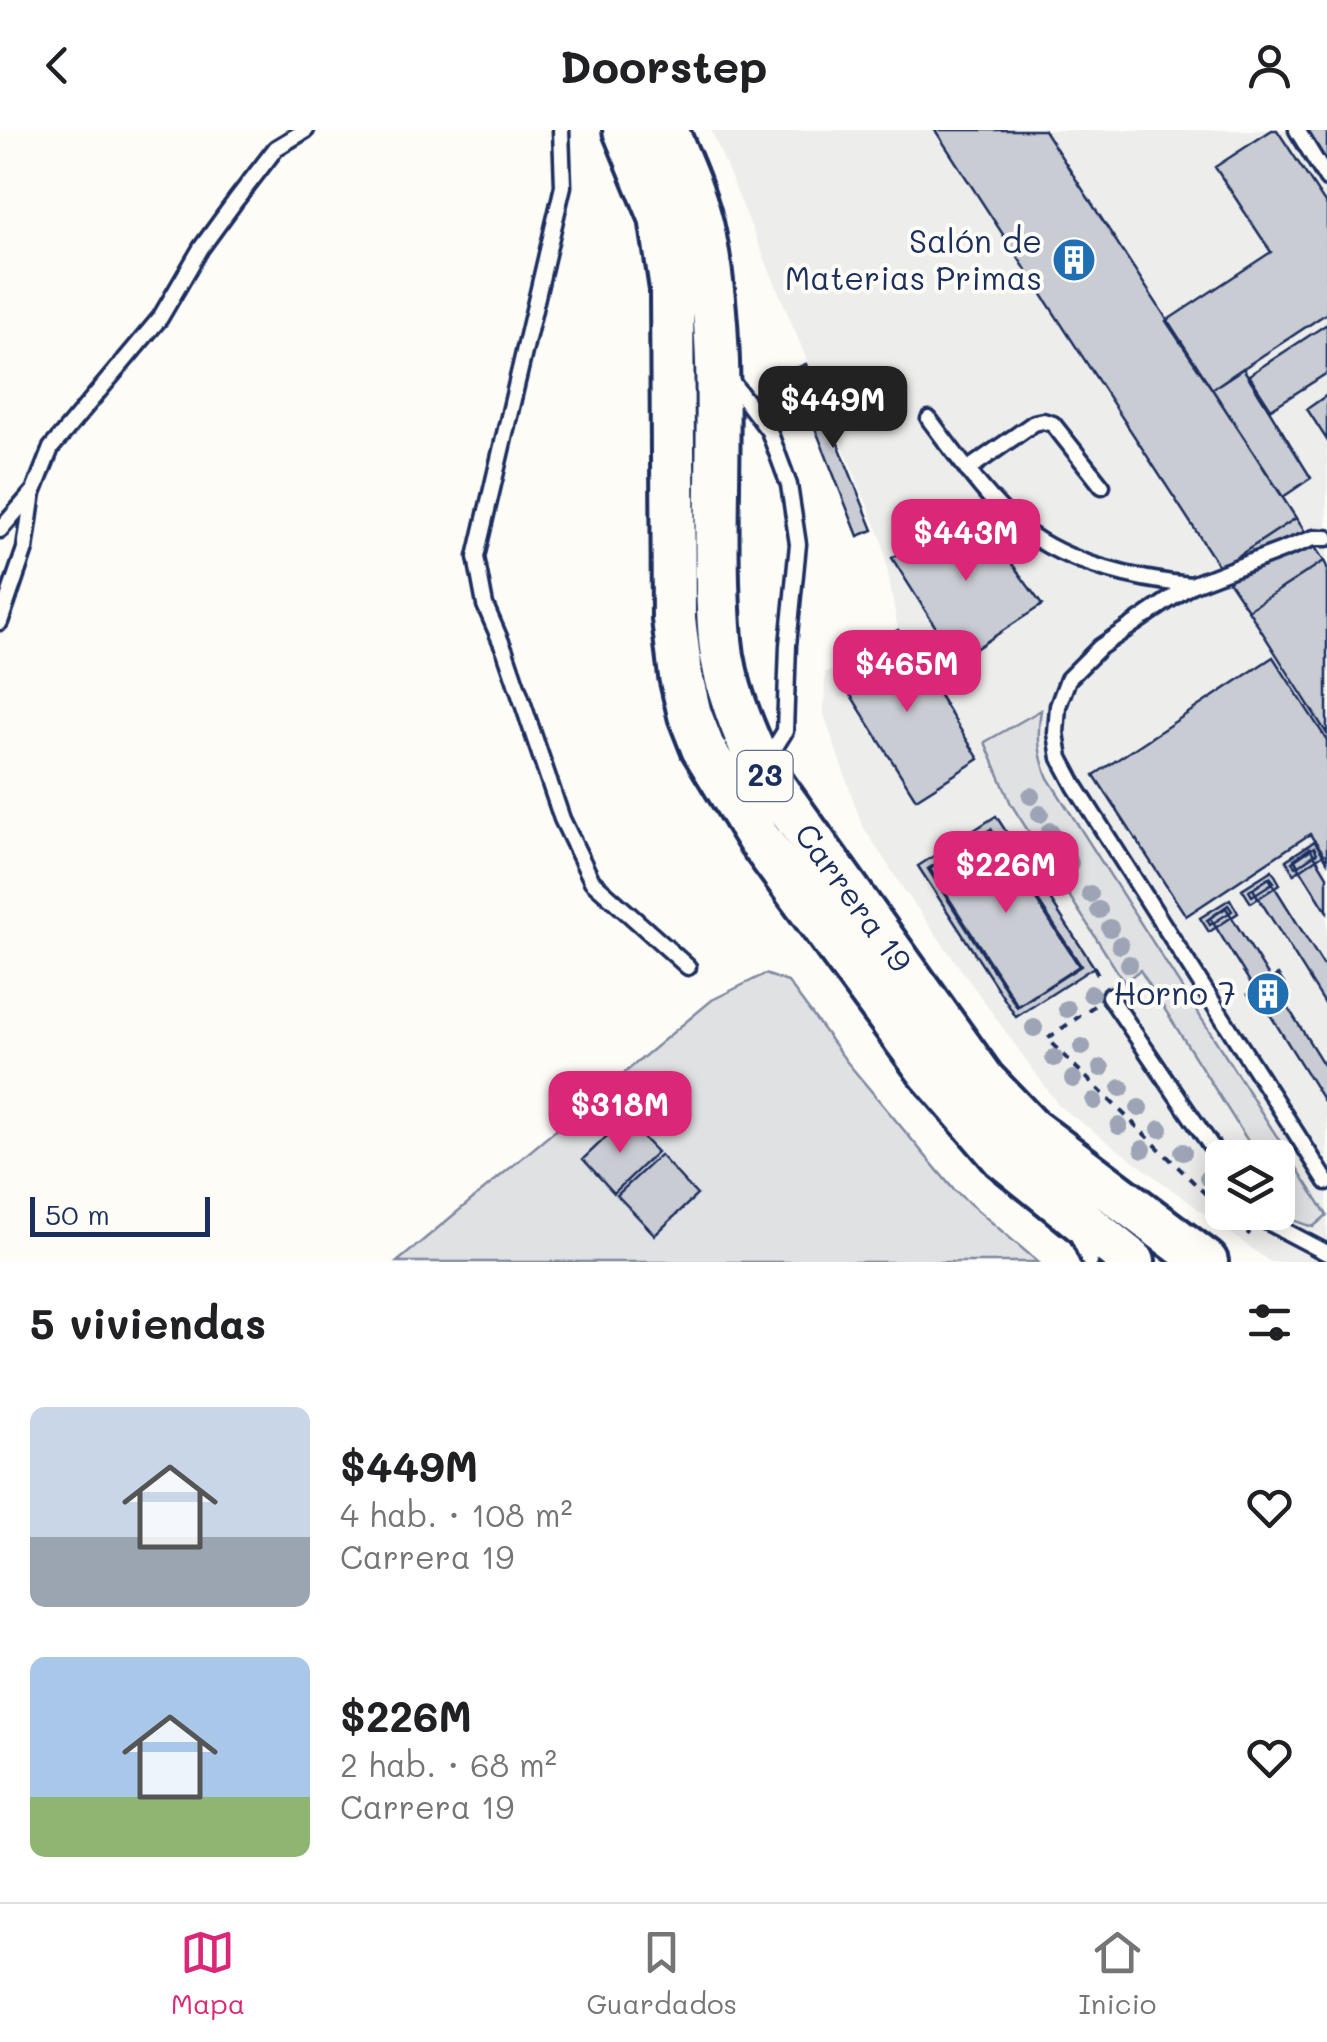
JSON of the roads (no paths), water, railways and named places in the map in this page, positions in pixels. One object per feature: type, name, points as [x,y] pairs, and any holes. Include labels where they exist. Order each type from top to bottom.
[{"type":"main road","name":"Carrera 19","points":[[635,136],[695,202],[704,238],[716,361],[720,642],[738,718],[761,770],[983,1080],[1030,1128],[1206,1262]]},
{"type":"main road","name":"Carrera 19","points":[[635,136],[660,217],[672,289],[674,620],[681,676],[703,748],[758,838],[929,1071],[1003,1157],[1132,1262]]},
{"type":"lane","points":[[0,622],[25,550],[34,491],[51,448],[160,318],[201,248],[276,148],[306,130]]},
{"type":"lane","points":[[561,130],[563,186],[476,557],[485,606],[505,651],[562,820],[592,881],[688,967]]},
{"type":"lane","points":[[1298,130],[1327,179]]},
{"type":"lane","points":[[716,361],[769,432],[789,485],[798,544],[788,645],[786,731],[761,770]]},
{"type":"lane","points":[[929,418],[968,470],[1023,529],[1082,562],[1154,582],[1191,585]]},
{"type":"lane","points":[[968,470],[1034,423],[1043,421],[1052,424],[1102,486]]},
{"type":"lane","points":[[0,530],[34,491]]},
{"type":"lane","points":[[1327,538],[1314,538],[1191,585],[1100,647],[1068,678],[1058,706],[1056,734],[1060,758],[1327,1182]]},
{"type":"lane","points":[[1108,996],[1207,1140]]},
{"type":"lane","points":[[1065,1208],[1090,1262]]},
{"type":"lane","points":[[1284,1230],[1327,1252]]},
{"type":"place","name":"Salón de Materias Primas","points":[[1074,260]]},
{"type":"place","name":"Horno 7","points":[[1268,994]]}]
